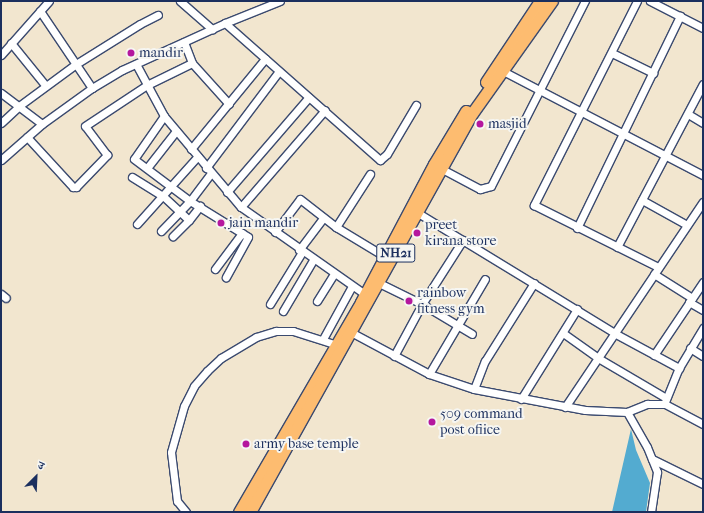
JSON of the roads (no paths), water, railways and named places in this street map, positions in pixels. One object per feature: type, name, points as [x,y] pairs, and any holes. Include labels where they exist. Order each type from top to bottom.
[{"type":"highway","name":"NH21","points":[[238,512],[334,344],[348,330],[379,283],[498,69],[540,1]]},
{"type":"highway","name":"NH21","points":[[250,512],[348,330],[384,256],[452,133],[498,69],[552,1]]},
{"type":"street","points":[[1,55],[49,1]]},
{"type":"street","points":[[180,1],[212,29]]},
{"type":"street","points":[[1,160],[42,124],[92,88],[136,64],[225,23],[279,1]]},
{"type":"street","points":[[442,169],[480,189],[491,186],[585,1]]},
{"type":"street","points":[[637,1],[534,205],[617,247],[656,270],[703,310]]},
{"type":"street","points":[[652,1],[703,28]]},
{"type":"street","points":[[40,11],[92,88]]},
{"type":"street","points":[[1,123],[19,106],[76,64],[140,24],[158,16]]},
{"type":"street","points":[[577,228],[624,135],[680,16]]},
{"type":"street","points":[[225,23],[382,160],[416,105]]},
{"type":"street","points":[[184,42],[192,63],[229,104]]},
{"type":"street","points":[[11,43],[46,86]]},
{"type":"street","points":[[612,53],[653,73]]},
{"type":"street","points":[[192,149],[265,59]]},
{"type":"street","points":[[28,137],[73,187],[76,187],[107,154],[85,126],[147,85],[192,63]]},
{"type":"street","points":[[136,64],[164,116],[198,156],[208,171],[241,207],[300,251],[365,294]]},
{"type":"street","points":[[498,69],[581,114],[703,175]]},
{"type":"street","points":[[161,231],[190,201],[208,171],[279,71]]},
{"type":"street","points":[[617,247],[703,85]]},
{"type":"street","points":[[1,93],[42,124]]},
{"type":"street","points":[[227,192],[309,97]]},
{"type":"street","points":[[241,207],[325,110]]},
{"type":"street","points":[[688,114],[703,123]]},
{"type":"street","points":[[164,116],[134,157],[147,168],[173,185],[190,201],[200,206],[249,239],[226,277]]},
{"type":"street","points":[[147,168],[176,131]]},
{"type":"street","points":[[137,224],[198,156]]},
{"type":"street","points":[[336,227],[370,174]]},
{"type":"street","points":[[132,177],[163,196],[180,210],[189,220]]},
{"type":"street","points":[[275,232],[300,199],[336,227],[384,256]]},
{"type":"street","points":[[642,200],[687,225]]},
{"type":"street","points":[[565,407],[616,334],[656,270],[703,202]]},
{"type":"street","points":[[173,236],[200,206]]},
{"type":"street","points":[[418,213],[616,334],[678,368]]},
{"type":"street","points":[[270,304],[300,251],[323,218]]},
{"type":"street","points":[[215,269],[242,234]]},
{"type":"street","points":[[394,356],[422,304],[463,240]]},
{"type":"street","points":[[283,311],[314,260]]},
{"type":"street","points":[[317,301],[334,274]]},
{"type":"street","points":[[429,374],[485,278]]},
{"type":"street","points":[[654,355],[703,282]]},
{"type":"street","points":[[379,283],[422,304],[472,334]]},
{"type":"street","points":[[474,389],[485,361],[534,283]]},
{"type":"street","points":[[323,340],[352,286]]},
{"type":"street","points":[[522,399],[577,310]]},
{"type":"street","points":[[666,401],[678,368],[703,328]]},
{"type":"street","points":[[348,330],[429,374],[474,389],[565,407],[627,412],[647,404],[666,401]]},
{"type":"street","points":[[186,512],[177,501],[171,452],[184,406],[194,386],[221,358],[256,337],[276,331],[293,331],[334,344]]},
{"type":"street","points":[[563,333],[598,358],[703,424]]},
{"type":"street","points":[[690,348],[703,356]]},
{"type":"street","points":[[627,412],[652,458],[657,472],[651,512]]},
{"type":"street","points":[[652,458],[703,484]]},
{"type":"water","points":[[631,429],[636,450],[650,483],[646,512],[612,512]]},
{"type":"place","name":"mandir","points":[[131,53]]},
{"type":"place","name":"masjid","points":[[480,124]]},
{"type":"place","name":"jain mandir","points":[[221,223]]},
{"type":"place","name":"preet kirana store","points":[[417,233]]},
{"type":"place","name":"rainbow fitness gym","points":[[409,301]]},
{"type":"place","name":"509 command post ofiice","points":[[432,422]]},
{"type":"place","name":"army base temple","points":[[246,444]]}]
